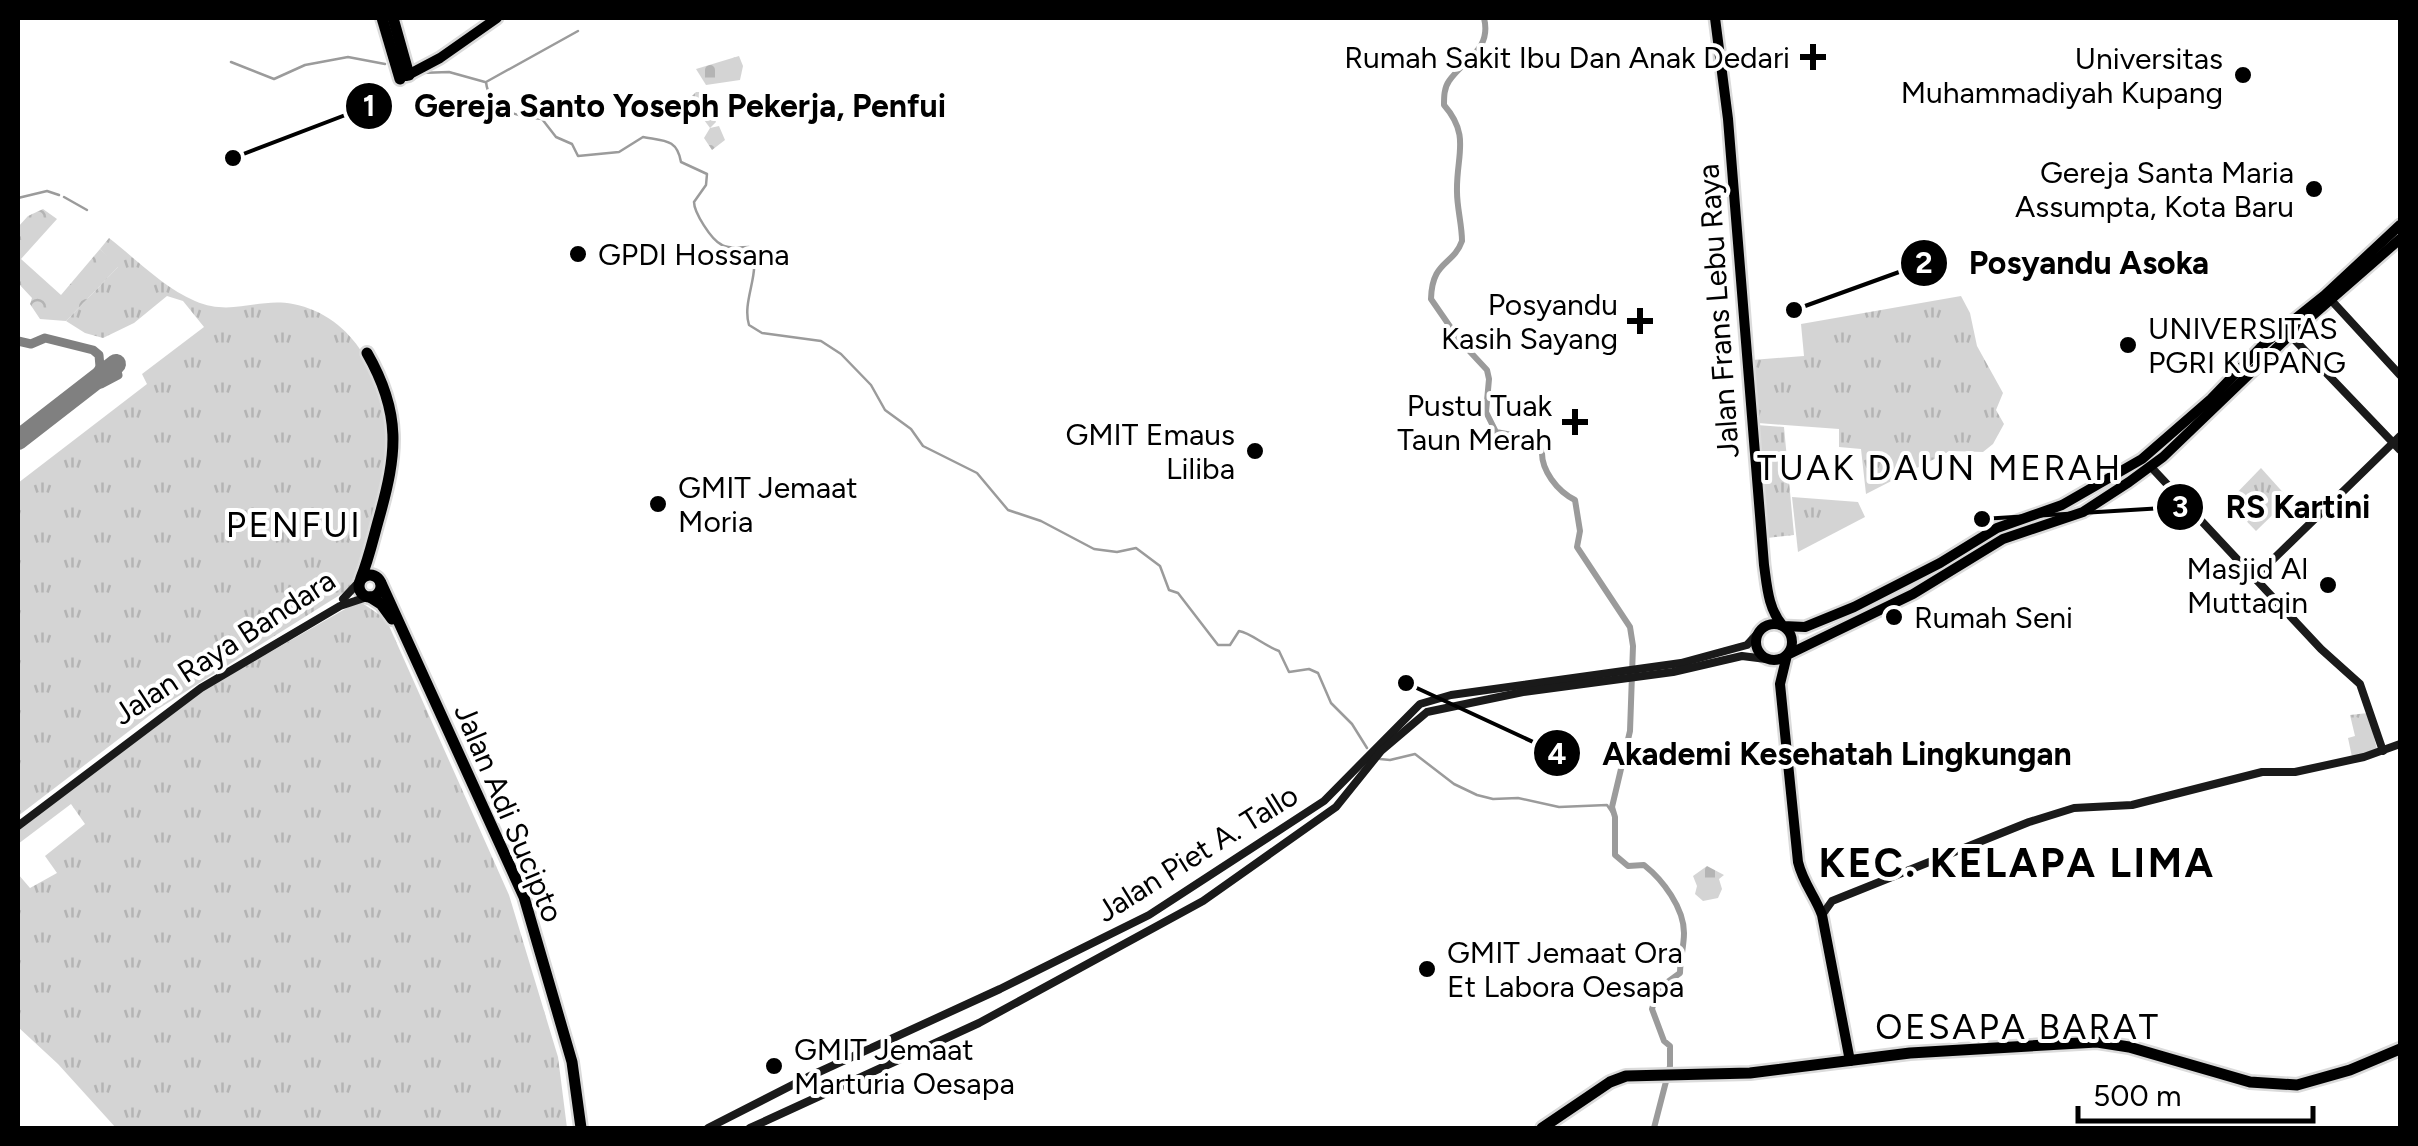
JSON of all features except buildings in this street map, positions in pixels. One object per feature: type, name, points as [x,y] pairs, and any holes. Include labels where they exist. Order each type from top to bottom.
[{"type":"highway","points":[[382,18],[411,74]]},
{"type":"highway","points":[[393,18],[411,74]]},
{"type":"highway","points":[[360,580],[371,574],[380,581],[379,592],[369,597],[360,592],[360,580],[392,474],[395,431],[388,398],[367,353]]},
{"type":"highway","name":"Jalan Adi Sucipto","points":[[373,544],[380,581],[536,949],[565,1062],[577,1128]]},
{"type":"highway","name":"Jalan Adi Sucipto","points":[[369,597],[380,604],[397,628],[438,714]]},
{"type":"highway","points":[[1542,1128],[1619,1078],[1750,1073],[1910,1053],[2098,1042],[2237,1079],[2285,1085],[2338,1074],[2400,1050]]},
{"type":"main road","points":[[411,74],[497,18]]},
{"type":"main road","name":"Jalan Frans Lebu Raya","points":[[1715,18],[1728,119],[1769,600],[1783,626]]},
{"type":"main road","points":[[1766,659],[1777,660],[1908,597],[2003,539],[2093,506],[2152,467],[2265,344],[2400,225]]},
{"type":"main road","points":[[1780,680],[1756,647],[1759,632],[1772,624],[1804,627],[1902,582],[1997,528],[2054,508],[2142,459],[2217,399],[2400,238]]},
{"type":"main road","points":[[2331,300],[2400,375]]},
{"type":"main road","points":[[2254,578],[2396,445],[2290,335]]},
{"type":"main road","points":[[2152,467],[2321,649],[2360,684],[2383,751]]},
{"type":"main road","points":[[2054,508],[2058,521]]},
{"type":"main road","name":"Jalan Raya Bandara","points":[[18,823],[216,674],[347,596],[360,580]]},
{"type":"main road","points":[[1902,582],[1908,597]]},
{"type":"main road","name":"Jalan Raya Bandara","points":[[156,717],[340,606],[369,597]]},
{"type":"main road","name":"Jalan Frans Lebu Raya","points":[[1759,632],[1769,600]]},
{"type":"main road","points":[[1783,626],[1792,638],[1780,680],[1798,862],[1822,915],[1850,1061]]},
{"type":"main road","name":"Jalan Piet A. Tallo","points":[[1661,670],[1742,647],[1759,632]]},
{"type":"main road","name":"Jalan Piet A. Tallo","points":[[708,1128],[1014,983],[1172,900],[1324,800],[1427,712],[1752,654],[1766,659]]},
{"type":"main road","points":[[1822,915],[1832,900],[2074,808],[2132,805],[2248,775],[2306,770],[2400,744]]},
{"type":"main road","name":"Jalan Piet A. Tallo","points":[[750,1128],[979,1023],[1202,902],[1336,807],[1376,755]]},
{"type":"main road","points":[[1234,862],[1242,874]]},
{"type":"main road","points":[[1814,893],[1832,900]]},
{"type":"main road","points":[[1172,900],[1180,912]]},
{"type":"main road","points":[[753,1105],[761,1123]]},
{"type":"green space","points":[[739,56],[743,66],[740,80],[706,85],[696,69]]},
{"type":"green space","points":[[696,92],[707,98],[716,122],[710,128],[693,105]]},
{"type":"green space","points":[[719,126],[725,140],[712,150],[704,138],[710,128]]},
{"type":"green space","points":[[43,209],[57,219],[21,259],[61,295],[100,249],[119,266],[66,321],[40,319],[30,304],[32,298],[18,283],[18,227],[28,216]]},
{"type":"green space","points":[[109,238],[161,281],[195,301],[221,307],[293,304],[333,322],[362,353],[381,392],[390,466],[358,576],[351,588],[158,709],[18,816],[18,483],[147,384],[142,374],[204,327],[183,301],[167,296],[134,323],[103,338],[66,321],[118,267],[100,249]]},
{"type":"green space","points":[[1961,296],[1970,313],[1977,346],[2003,393],[1996,410],[2004,424],[1993,444],[1983,452],[1950,451],[1866,494],[1861,449],[1839,447],[1839,429],[1758,423],[1752,360],[1804,356],[1801,324]]},
{"type":"green space","points":[[1757,425],[1784,427],[1794,535],[1767,538]]},
{"type":"green space","points":[[2261,468],[2289,499],[2256,531],[2228,502]]},
{"type":"green space","points":[[1792,497],[1858,502],[1865,517],[1798,552]]},
{"type":"green space","points":[[359,601],[386,619],[509,895],[558,1057],[567,1128],[116,1128],[18,1027],[18,874],[30,888],[57,873],[45,856],[85,824],[71,804],[18,844],[18,828],[185,701]]},
{"type":"green space","points":[[2368,713],[2377,749],[2352,757],[2348,738],[2355,736],[2350,715]]},
{"type":"green space","points":[[1707,866],[1724,875],[1719,879],[1722,889],[1718,898],[1703,901],[1695,894],[1693,876]]},
{"type":"waterway","points":[[1484,18],[1480,46],[1449,81],[1445,93],[1444,105],[1460,136],[1457,192],[1462,241],[1435,277],[1431,299],[1460,341],[1487,370],[1486,412],[1496,432],[1529,438],[1542,451],[1551,479],[1575,500],[1580,531],[1577,547],[1630,627],[1630,731],[1612,807],[1615,855],[1628,866],[1644,865],[1658,878],[1676,904],[1684,933],[1680,973],[1658,989],[1652,1009],[1664,1041],[1670,1046],[1670,1066],[1654,1128]]},
{"type":"waterway","points":[[578,31],[486,82],[492,99],[514,114],[542,119],[556,137],[572,144],[578,156],[619,152],[643,137],[673,145],[681,162],[707,174],[706,185],[694,202],[708,232],[725,246],[749,247],[753,256],[749,325],[762,333],[821,341],[841,354],[871,385],[885,410],[911,429],[923,446],[977,473],[1008,510],[1041,521],[1094,549],[1117,552],[1136,548],[1160,566],[1169,590],[1178,593],[1218,645],[1230,645],[1239,631],[1244,632],[1279,651],[1289,672],[1309,669],[1318,673],[1331,703],[1352,724],[1367,748]]},
{"type":"waterway","points":[[231,62],[274,79],[305,65],[348,57],[385,64]]},
{"type":"waterway","points":[[420,73],[449,72],[485,82]]},
{"type":"waterway","points":[[18,198],[47,191],[59,195]]},
{"type":"waterway","points":[[64,197],[87,210]]},
{"type":"waterway","points":[[1380,759],[1415,754],[1454,784],[1477,795],[1559,807],[1607,805],[1615,817]]},
{"type":"taxiway","points":[[18,341],[31,344],[45,338],[93,350],[99,355],[100,367],[89,385]]},
{"type":"taxiway","points":[[89,385],[118,375],[115,365],[100,367]]},
{"type":"runway","points":[[18,440],[116,364]]},
{"type":"place","name":"Rumah Sakit Ibu Dan Anak Dedari","points":[[1813,57]]},
{"type":"place","name":"Universitas Muhammadiyah Kupang","points":[[2243,75]]},
{"type":"place","name":"Gereja Santo Yoseph Pekerja, Penfui","points":[[233,158]]},
{"type":"place","name":"Gereja Santa Maria Assumpta, Kota Baru","points":[[2314,189]]},
{"type":"place","name":"GPDI Hossana","points":[[578,254]]},
{"type":"place","name":"Posyandu Asoka","points":[[1794,310]]},
{"type":"place","name":"Posyandu Kasih Sayang","points":[[1640,321]]},
{"type":"place","name":"UNIVERSITAS PGRI KUPANG","points":[[2128,345]]},
{"type":"place","name":"Pustu Tuak Taun Merah","points":[[1575,422]]},
{"type":"place","name":"GMIT Emaus Liliba","points":[[1255,451]]},
{"type":"place","name":"GMIT Jemaat Moria","points":[[658,504]]},
{"type":"place","name":"RS Kartini","points":[[1982,519]]},
{"type":"place","name":"Masjid Al Muttaqin","points":[[2328,585]]},
{"type":"place","name":"Rumah Seni","points":[[1894,617]]},
{"type":"place","name":"Akademi Kesehatah Lingkungan","points":[[1406,683]]},
{"type":"place","name":"GMIT Jemaat Ora Et Labora Oesapa","points":[[1427,969]]},
{"type":"place","name":"GMIT Jemaat Marturia Oesapa","points":[[774,1066]]},
{"type":"district","name":"TUAK DAUN MERAH","points":[[1940,468]]},
{"type":"district","name":"PENFUI","points":[[294,525]]},
{"type":"district","name":"KEC. KELAPA LIMA","points":[[2017,863]]},
{"type":"district","name":"OESAPA BARAT","points":[[2018,1027]]}]
